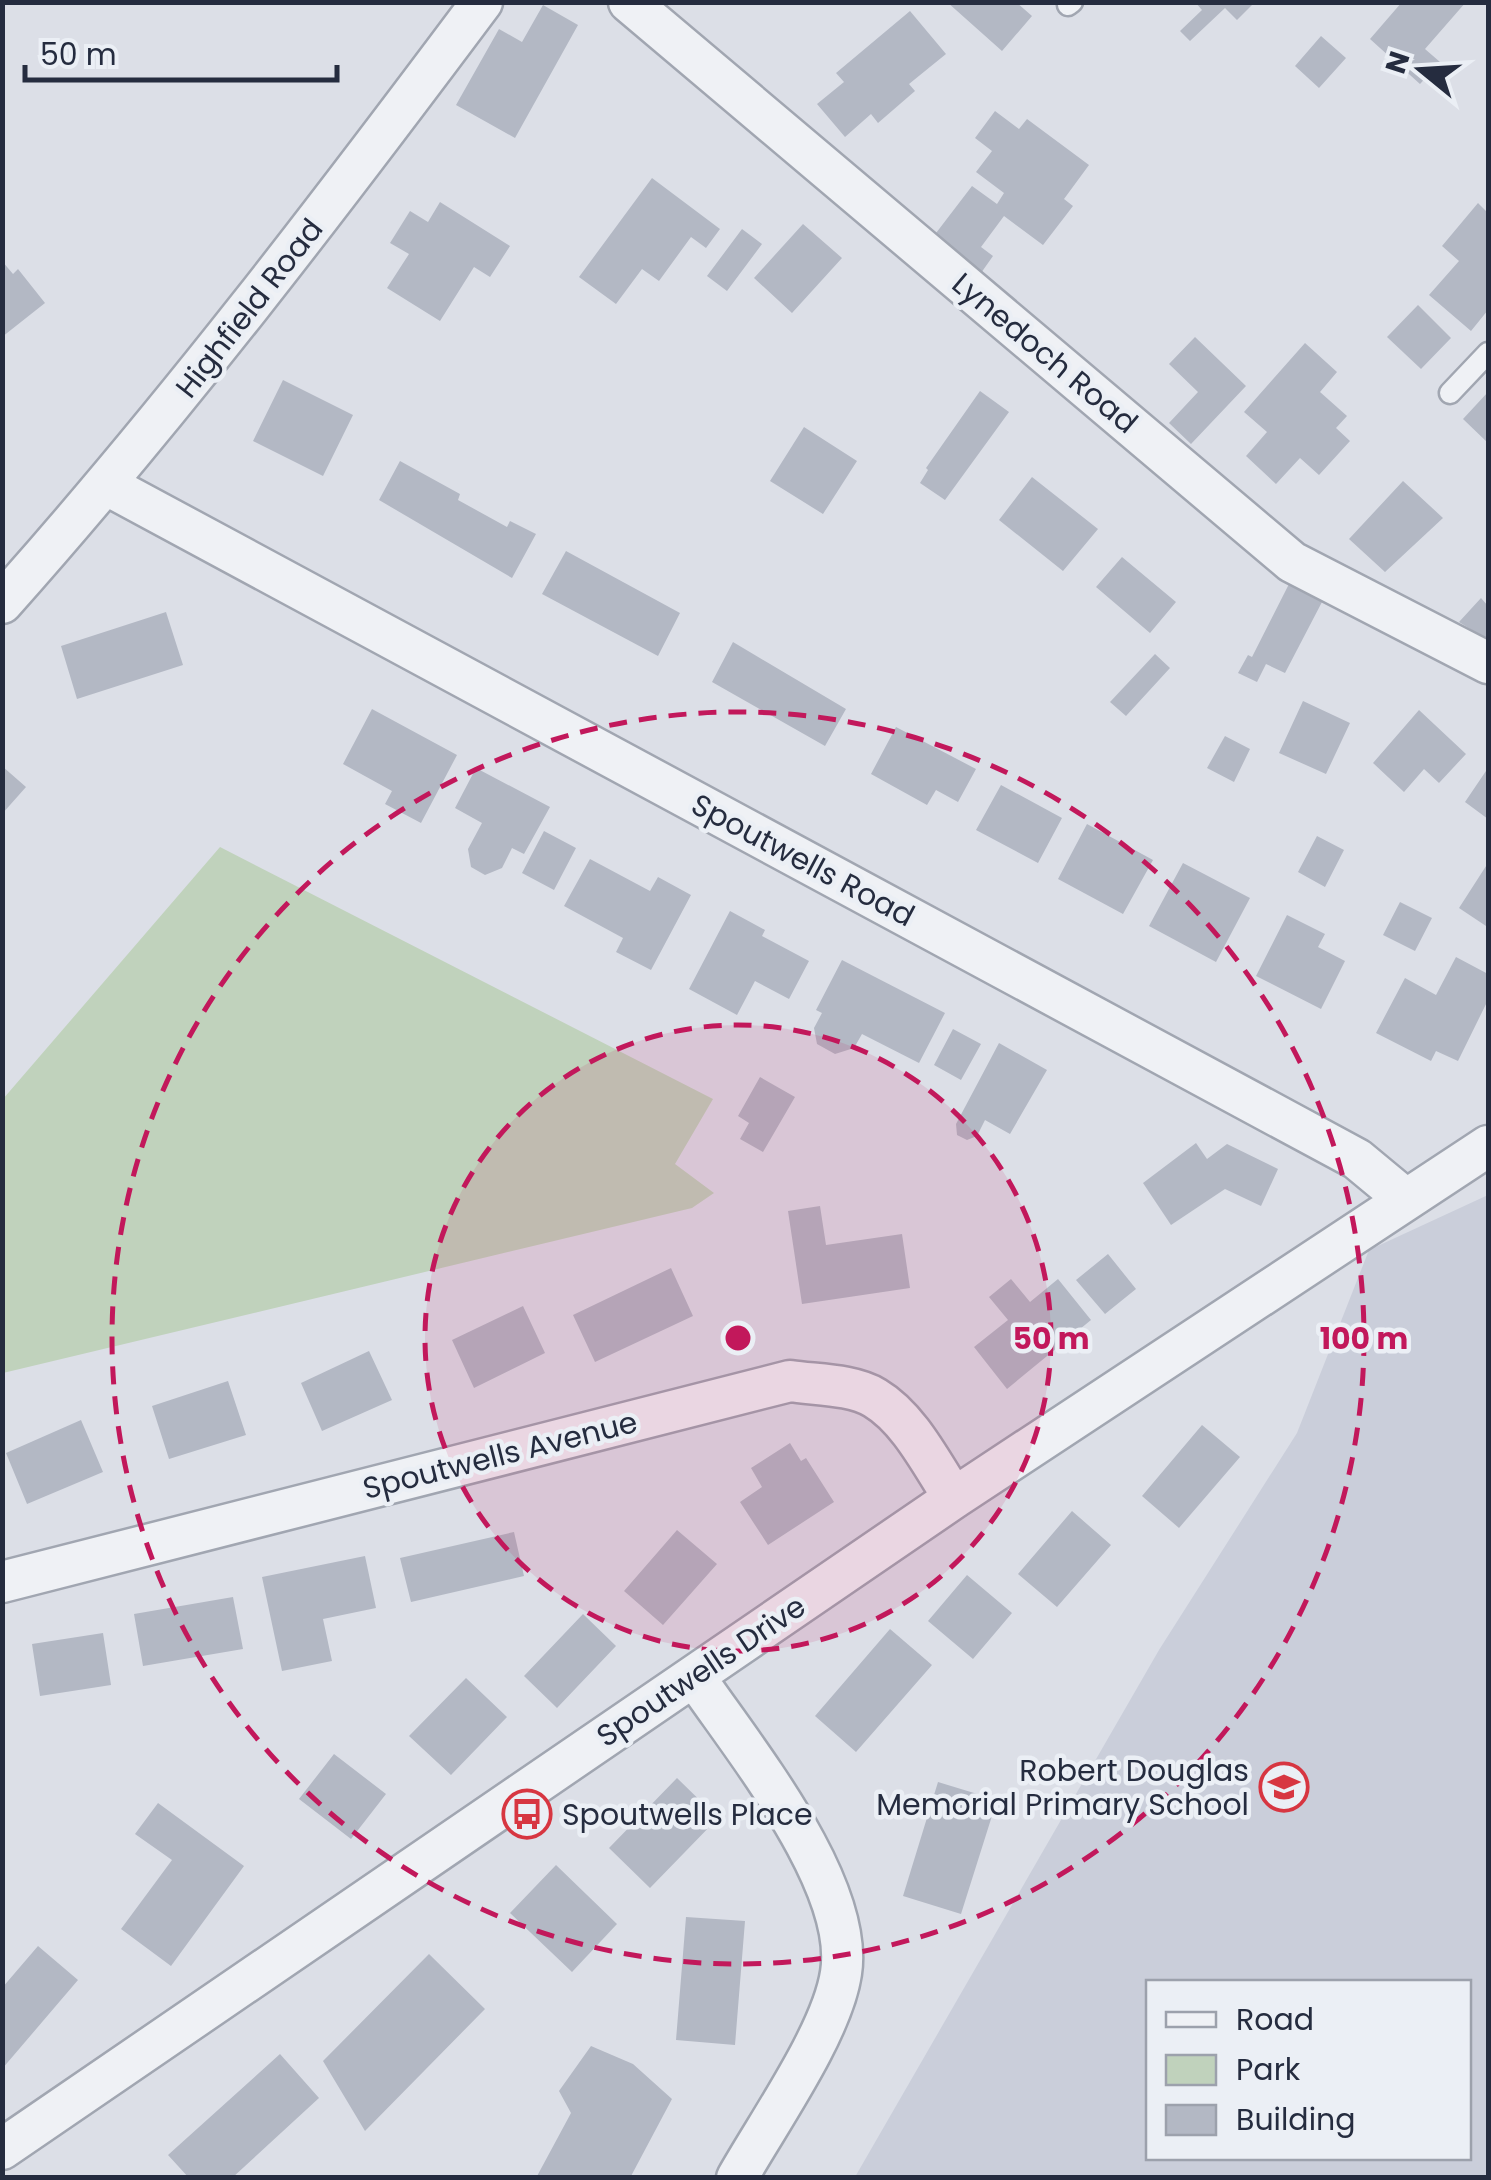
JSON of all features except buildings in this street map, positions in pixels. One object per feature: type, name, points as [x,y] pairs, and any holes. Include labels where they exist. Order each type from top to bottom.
[{"type":"street","name":"Highfield Road","points":[[2,603],[107,485],[302,242],[482,2]]},
{"type":"street","name":"Lynedoch Road","points":[[629,2],[1292,562],[1488,663]]},
{"type":"street","name":"Spoutwells Road","points":[[107,485],[1357,1159],[1404,1198]]},
{"type":"street","points":[[1404,1198],[1488,1146]]},
{"type":"street","name":"Spoutwells Drive","points":[[2,2150],[954,1498],[1404,1198]]},
{"type":"street","name":"Spoutwells Avenue","points":[[2,1582],[790,1381],[844,1388],[875,1398],[909,1430],[954,1498]]},
{"type":"street","points":[[694,1676],[808,1846],[833,1898],[842,1971],[826,2018],[737,2178]]},
{"type":"lane","points":[[1450,394],[1488,353]]},
{"type":"shaded area","name":"Robert Douglas Memorial Primary School","points":[[1488,1195],[1488,2177],[855,2177],[1159,1650],[1297,1433],[1369,1250]]},
{"type":"green space","points":[[220,847],[713,1099],[675,1164],[714,1193],[692,1208],[3,1373],[3,1099]]},
{"type":"place","name":"Robert Douglas Memorial Primary School","points":[[1284,1787]]},
{"type":"place","name":"Spoutwells Place","points":[[527,1814]]}]
